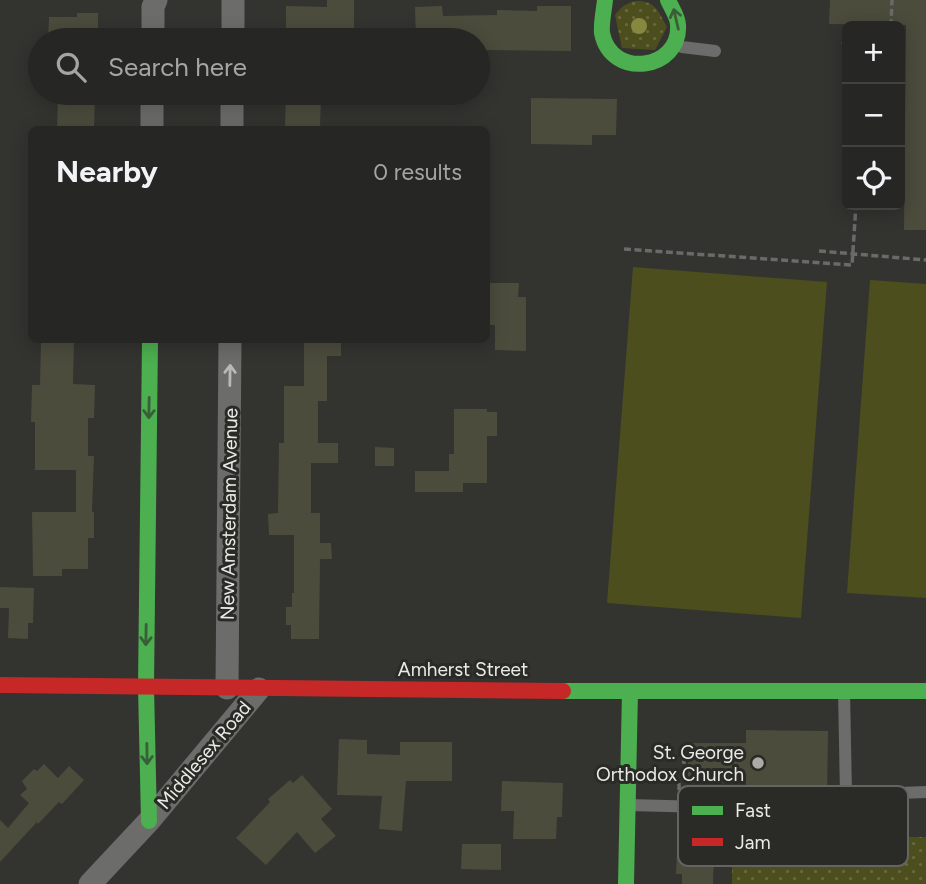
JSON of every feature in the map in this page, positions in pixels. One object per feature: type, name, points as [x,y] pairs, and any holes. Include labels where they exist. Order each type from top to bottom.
[{"type":"street","points":[[153,28],[153,7],[156,0]]},
{"type":"street","points":[[233,0],[233,28]]},
{"type":"street","points":[[605,0],[601,29],[603,40],[616,57],[636,65],[659,61],[675,44],[678,20],[668,0]]},
{"type":"street","points":[[152,105],[152,126]]},
{"type":"street","points":[[232,105],[232,126]]},
{"type":"street","points":[[145,686],[150,343]]},
{"type":"street","name":"New Amsterdam Avenue","points":[[227,688],[230,343]]},
{"type":"street","name":"Amherst Street","points":[[0,685],[926,691]]},
{"type":"street","name":"Middlesex Road","points":[[145,686],[149,821]]},
{"type":"street","name":"Middlesex Road","points":[[90,884],[149,821],[259,688]]},
{"type":"street","points":[[626,884],[630,691]]},
{"type":"lane","points":[[675,44],[715,51]]},
{"type":"lane","points":[[844,690],[846,786]]},
{"type":"lane","points":[[908,793],[926,792]]},
{"type":"lane","points":[[628,805],[678,806]]},
{"type":"path","points":[[891,21],[892,0]]},
{"type":"path","points":[[624,249],[852,265],[856,210]]},
{"type":"path","points":[[819,251],[926,260]]},
{"type":"shaded area","points":[[636,1],[652,5],[667,27],[655,50],[622,48],[615,15],[624,6]]},
{"type":"shaded area","points":[[633,267],[827,282],[801,618],[607,603]]},
{"type":"shaded area","points":[[870,280],[926,284],[926,598],[847,593]]},
{"type":"shaded area","points":[[908,837],[926,837],[926,884],[732,884],[732,866],[908,866]]},
{"type":"building","points":[[327,0],[354,0],[354,28],[286,28],[286,6],[327,7]]},
{"type":"building","points":[[830,0],[926,0],[926,230],[904,230],[905,21],[842,21],[842,24],[829,24]]},
{"type":"building","points":[[442,6],[443,16],[497,15],[497,10],[537,11],[537,6],[571,6],[571,51],[490,50],[490,28],[416,28],[415,7]]},
{"type":"building","points":[[77,13],[98,13],[98,28],[49,28],[49,17],[77,17]]},
{"type":"building","points":[[531,98],[617,99],[616,135],[592,135],[592,145],[531,144]]},
{"type":"building","points":[[58,105],[95,105],[94,126],[57,126]]},
{"type":"building","points":[[286,105],[321,105],[320,126],[285,126]]},
{"type":"building","points":[[490,283],[519,283],[518,297],[526,297],[526,351],[495,350],[495,325],[490,325]]},
{"type":"building","points":[[41,343],[74,343],[73,384],[95,385],[94,418],[88,418],[88,456],[94,456],[94,538],[88,538],[88,569],[62,569],[62,576],[33,576],[32,512],[76,512],[76,470],[35,470],[35,422],[31,422],[32,385],[40,385]]},
{"type":"building","points":[[304,343],[341,343],[341,356],[327,356],[327,401],[318,401],[318,443],[338,443],[338,463],[311,463],[311,513],[320,513],[320,543],[331,543],[332,559],[320,559],[319,639],[291,639],[291,625],[286,625],[286,607],[292,607],[294,593],[294,535],[269,535],[268,514],[278,513],[279,443],[284,443],[284,386],[304,386]]},
{"type":"building","points":[[454,409],[487,409],[487,412],[497,412],[497,436],[487,436],[487,483],[463,483],[463,492],[415,492],[415,471],[449,471],[449,454],[454,454]]},
{"type":"building","points":[[375,447],[394,448],[394,466],[375,466]]},
{"type":"building","points":[[0,587],[34,588],[33,623],[28,623],[28,639],[8,638],[9,608],[0,608]]},
{"type":"building","name":"St. George Orthodox Church","points":[[746,730],[828,731],[827,786],[746,786],[746,783],[688,782],[688,743],[746,743]]},
{"type":"building","points":[[339,739],[367,740],[367,754],[400,755],[400,742],[452,742],[452,781],[406,781],[402,831],[379,829],[382,796],[337,795]]},
{"type":"building","points":[[44,764],[58,778],[69,766],[84,780],[62,804],[59,802],[38,824],[37,822],[0,862],[0,820],[8,828],[29,803],[20,795],[27,789],[22,781],[34,769],[37,771]]},
{"type":"building","points":[[302,775],[332,809],[321,819],[336,836],[315,853],[297,832],[266,865],[236,838],[270,802],[268,799],[290,780],[293,783]]},
{"type":"building","points":[[502,781],[563,783],[562,817],[557,817],[556,839],[513,839],[514,811],[501,811]]},
{"type":"building","points":[[462,844],[501,844],[501,870],[461,869]]},
{"type":"building","points":[[677,852],[678,866],[714,866],[713,884],[682,884],[682,874],[676,874]]},
{"type":"traffic: fast","points":[[605,0],[602,33],[608,48],[618,58],[645,64],[658,60],[669,52],[676,40],[678,22],[668,0]]},
{"type":"traffic: fast","points":[[149,821],[146,686],[150,343]]},
{"type":"traffic: fast","points":[[563,691],[926,691]]},
{"type":"traffic: fast","points":[[626,884],[630,691]]},
{"type":"traffic: jam","points":[[0,685],[563,691]]},
{"type":"place","name":"St. George Orthodox Church","points":[[758,763]]}]
